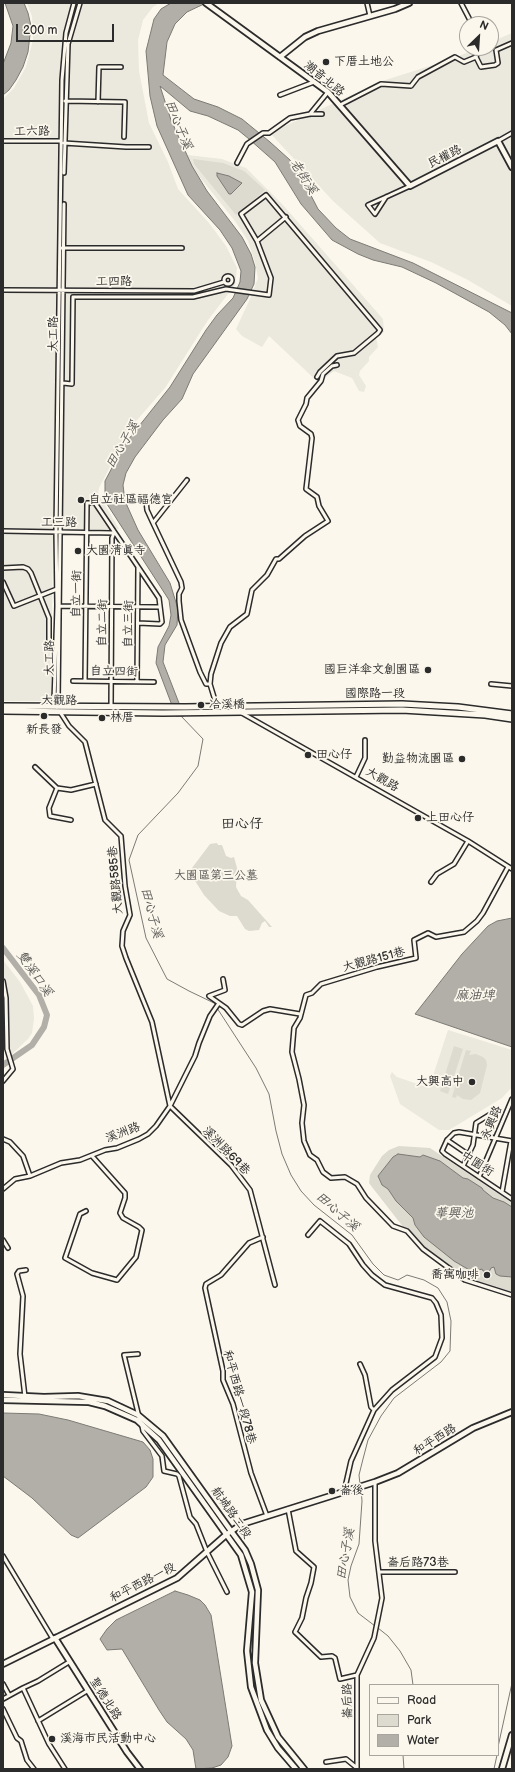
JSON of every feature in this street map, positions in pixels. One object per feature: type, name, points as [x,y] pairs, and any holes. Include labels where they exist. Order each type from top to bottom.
[{"type":"main road","name":"國際路一段","points":[[240,712],[402,704],[441,706],[512,714]]},
{"type":"main road","name":"大觀路","points":[[3,706],[56,706],[163,713],[240,712]]},
{"type":"main road","name":"大觀路","points":[[3,711],[111,710],[217,706]]},
{"type":"main road","points":[[217,706],[237,706]]},
{"type":"main road","name":"國際路一段","points":[[237,706],[359,707],[485,715],[512,719]]},
{"type":"street","name":"大工路","points":[[56,706],[54,701],[58,606],[63,142],[62,101],[66,34],[74,3]]},
{"type":"street","name":"大工路","points":[[63,142],[68,44],[80,3]]},
{"type":"street","points":[[367,3],[370,16]]},
{"type":"street","points":[[280,57],[305,37],[318,31],[330,26],[370,16],[409,3]]},
{"type":"street","points":[[461,3],[468,16]]},
{"type":"street","name":"潮音北路","points":[[208,4],[328,92],[410,186]]},
{"type":"street","points":[[340,105],[381,84],[411,86],[418,77],[455,57],[464,62],[476,57],[481,67],[495,65],[498,62],[496,50],[512,43]]},
{"type":"street","points":[[98,102],[99,67],[121,67]]},
{"type":"street","points":[[280,95],[314,82]]},
{"type":"street","points":[[310,114],[328,92]]},
{"type":"street","points":[[62,101],[125,102],[124,137]]},
{"type":"street","points":[[237,163],[247,144],[262,133],[269,133],[290,118],[310,114],[322,114]]},
{"type":"street","name":"民權路","points":[[386,197],[379,205],[375,214],[368,206],[512,133]]},
{"type":"street","points":[[498,140],[512,167]]},
{"type":"street","name":"工六路","points":[[3,141],[63,142],[126,147],[149,147]]},
{"type":"street","points":[[62,384],[72,384],[74,297],[193,298],[226,289],[269,294],[271,278],[257,241],[241,214],[266,195],[380,330],[354,353],[337,356],[320,372],[317,377]]},
{"type":"street","points":[[257,241],[286,217]]},
{"type":"street","points":[[62,248],[182,248]]},
{"type":"street","name":"工四路","points":[[3,290],[194,291],[224,282]]},
{"type":"street","name":"大工路","points":[[58,531],[63,373],[61,291]]},
{"type":"street","points":[[217,712],[217,706],[210,684],[211,674],[221,643],[230,627],[247,614],[252,590],[267,574],[276,559],[279,559],[305,536],[328,522],[319,506],[317,497],[306,489],[312,438],[311,434],[300,426],[298,420],[306,404],[307,398],[321,381],[323,374],[332,366],[337,365]]},
{"type":"street","points":[[63,373],[72,373]]},
{"type":"street","points":[[153,524],[187,480]]},
{"type":"street","points":[[146,501],[147,510],[153,524],[181,582],[182,588],[179,594],[179,601],[182,620],[200,672],[206,684],[210,684]]},
{"type":"street","name":"自立一街","points":[[85,681],[87,503],[95,503],[114,533]]},
{"type":"street","name":"工三路","points":[[3,531],[114,533]]},
{"type":"street","points":[[114,533],[159,598],[162,622],[160,624],[138,624]]},
{"type":"street","name":"自立二街","points":[[111,710],[112,538],[114,533]]},
{"type":"street","name":"自立三街","points":[[137,682],[138,567]]},
{"type":"street","points":[[3,568],[28,569],[49,618],[49,643]]},
{"type":"street","points":[[3,582],[14,606],[58,589]]},
{"type":"street","points":[[58,606],[160,607]]},
{"type":"street","name":"自立四街","points":[[73,681],[154,682]]},
{"type":"street","points":[[491,684],[512,686]]},
{"type":"street","name":"大觀路585巷","points":[[56,706],[69,726],[85,742],[105,820],[122,836],[125,886],[130,915],[123,930],[122,946],[152,1022],[170,1106]]},
{"type":"street","points":[[237,706],[240,712]]},
{"type":"street","name":"大觀路","points":[[240,712],[468,841],[510,868]]},
{"type":"street","points":[[356,777],[365,758],[365,740]]},
{"type":"street","points":[[35,767],[57,788],[71,790],[96,784]]},
{"type":"street","points":[[57,788],[49,808],[50,816],[71,820]]},
{"type":"street","points":[[431,882],[438,874],[454,864],[468,841]]},
{"type":"street","name":"大觀路151巷","points":[[300,1014],[306,995],[312,993],[321,984],[377,967],[416,958],[414,940],[428,933],[436,937],[464,932],[477,921],[483,913],[510,868]]},
{"type":"street","points":[[223,979],[225,990],[209,996],[219,1003],[242,1025],[263,1011],[270,1009],[300,1014],[294,1028],[292,1052],[304,1105],[302,1123],[304,1141],[310,1155],[317,1160],[320,1168],[327,1176],[330,1178],[345,1177],[357,1184],[366,1198],[392,1226],[407,1231],[423,1249],[465,1280],[512,1295]]},
{"type":"street","points":[[3,981],[8,1056],[13,1069],[3,1081]]},
{"type":"street","name":"溪洲路","points":[[3,1190],[15,1179],[30,1176],[61,1163],[92,1156],[105,1150],[117,1148],[148,1134],[156,1126],[170,1106],[196,1056],[199,1043],[210,1016],[219,1003]]},
{"type":"street","name":"永興路","points":[[479,1177],[512,1099]]},
{"type":"street","name":"溪洲路69巷","points":[[170,1106],[231,1165],[250,1190],[267,1257],[276,1285]]},
{"type":"street","points":[[463,1166],[469,1156],[476,1123],[489,1115]]},
{"type":"street","points":[[469,1156],[447,1140],[454,1133],[459,1132],[511,1141],[502,1192]]},
{"type":"street","points":[[3,1138],[10,1142],[22,1156],[30,1176]]},
{"type":"street","name":"中園街","points":[[447,1140],[442,1151],[512,1199]]},
{"type":"street","points":[[86,1211],[80,1214],[65,1258],[92,1273],[117,1280],[136,1257],[142,1230],[123,1218],[120,1213],[125,1198],[125,1193],[92,1156]]},
{"type":"street","points":[[308,1235],[320,1221],[349,1244],[366,1269],[385,1285],[432,1298],[440,1309],[442,1338],[435,1357],[392,1390],[374,1410],[351,1461],[344,1492]]},
{"type":"street","name":"和平西路一段78巷","points":[[263,1237],[249,1243],[221,1275],[206,1284],[205,1288],[223,1380],[233,1404],[251,1473],[267,1516]]},
{"type":"street","points":[[3,1240],[8,1248]]},
{"type":"street","points":[[25,1396],[20,1354],[23,1296],[17,1274],[19,1271],[26,1270]]},
{"type":"street","points":[[138,1354],[124,1355],[143,1431],[162,1456],[163,1469],[179,1476],[190,1517],[196,1524],[207,1552],[227,1592]]},
{"type":"street","points":[[360,1364],[365,1375],[371,1407],[374,1410]]},
{"type":"street","name":"航城路二段","points":[[3,1395],[78,1396],[108,1401],[138,1414],[163,1436],[245,1550],[258,1590],[255,1663],[261,1700],[278,1737],[304,1769]]},
{"type":"street","name":"航城路二段","points":[[3,1400],[89,1402],[120,1411],[141,1423],[168,1451],[241,1555],[252,1592],[247,1651],[251,1688],[267,1730],[278,1748],[296,1769]]},
{"type":"street","name":"和平西路","points":[[353,1489],[368,1485],[415,1464],[473,1428],[512,1412]]},
{"type":"street","points":[[375,1482],[375,1541],[380,1572]]},
{"type":"street","name":"和平西路一段","points":[[3,1664],[177,1578],[227,1534],[242,1524],[353,1489]]},
{"type":"street","points":[[288,1509],[296,1551],[314,1567],[312,1583],[306,1598],[302,1618],[295,1632],[321,1657],[332,1656],[335,1658],[340,1679],[357,1675]]},
{"type":"street","points":[[3,1556],[54,1638]]},
{"type":"street","name":"崙后路73巷","points":[[380,1572],[455,1572]]},
{"type":"street","name":"崙后路","points":[[357,1768],[357,1675],[374,1638],[381,1608],[382,1598],[380,1572]]},
{"type":"street","name":"聖德北路","points":[[54,1638],[87,1691],[140,1769]]},
{"type":"street","points":[[3,1699],[38,1681],[69,1662]]},
{"type":"street","points":[[3,1684],[9,1695]]},
{"type":"street","points":[[23,1688],[38,1721],[65,1769]]},
{"type":"street","points":[[38,1721],[87,1691]]},
{"type":"street","points":[[3,1709],[17,1738],[21,1741],[28,1760],[34,1769]]},
{"type":"street","points":[[502,1769],[512,1734]]},
{"type":"street","points":[[326,1762],[346,1760],[357,1768]]},
{"type":"shaded area","points":[[27,3],[159,3],[153,7],[143,20],[138,40],[139,71],[149,123],[168,162],[178,189],[209,223],[226,246],[237,268],[235,285],[208,320],[165,388],[130,428],[99,488],[98,493],[119,529],[53,529],[51,701],[3,701],[3,99],[14,88],[26,67],[33,40],[32,16]]},
{"type":"shaded area","points":[[512,33],[512,306],[468,280],[431,262],[380,243],[333,201],[270,133],[379,82],[459,56],[499,56],[499,39]]},
{"type":"shaded area","points":[[188,155],[222,159],[246,168],[283,205],[383,319],[384,332],[376,337],[378,347],[360,371],[359,375],[366,386],[364,392],[359,391],[352,378],[334,371],[320,384],[269,336],[262,347],[242,336],[236,329],[258,278],[255,262],[248,241],[235,221],[190,165]]},
{"type":"shaded area","points":[[3,960],[20,982],[33,1006],[34,1019],[32,1033],[28,1039],[10,1056],[7,996],[3,976]]},
{"type":"shaded area","name":"大興高中","points":[[448,1030],[512,1050],[512,1087],[502,1098],[449,1130],[439,1130],[400,1104],[390,1076],[392,1072],[397,1077],[429,1088]]},
{"type":"green space","points":[[193,159],[223,163],[244,171],[265,190],[236,215],[194,164]]},
{"type":"green space","name":"大園區第三公墓","points":[[217,843],[218,845],[222,845],[226,856],[231,858],[234,857],[237,868],[236,887],[241,896],[248,900],[272,927],[269,927],[265,921],[262,923],[259,930],[249,931],[245,929],[237,916],[230,916],[219,911],[204,895],[192,876],[192,868],[210,844]]},
{"type":"green space","points":[[454,1046],[463,1049],[448,1094],[440,1091]]},
{"type":"green space","points":[[466,1050],[471,1051],[469,1055],[476,1054],[483,1057],[486,1060],[487,1065],[480,1093],[471,1100],[463,1099],[457,1095],[456,1098],[452,1097]]},
{"type":"green space","name":"華興池","points":[[399,1146],[430,1148],[512,1203],[512,1293],[462,1277],[424,1249],[404,1228],[372,1187],[369,1183],[370,1175],[382,1156],[389,1150]]},
{"type":"water","points":[[5,3],[24,3],[31,26],[28,52],[23,67],[9,90],[3,95],[3,64],[11,43],[13,26]]},
{"type":"water","points":[[171,3],[206,3],[187,12],[175,24],[167,42],[163,75],[194,99],[218,107],[242,119],[270,142],[290,160],[304,182],[318,209],[336,228],[350,239],[413,263],[512,313],[512,334],[505,325],[489,312],[436,283],[402,267],[373,260],[358,254],[332,240],[301,204],[275,162],[238,130],[208,116],[190,111],[160,86],[171,120],[192,166],[207,191],[242,237],[251,254],[255,267],[254,284],[247,299],[193,374],[182,399],[163,420],[135,457],[126,473],[123,485],[125,501],[138,530],[170,583],[178,609],[177,625],[165,645],[163,662],[184,716],[176,716],[156,663],[158,647],[169,626],[171,615],[169,600],[107,504],[105,492],[105,481],[124,445],[170,387],[206,330],[217,315],[233,298],[240,282],[241,271],[232,248],[220,230],[188,195],[157,126],[150,96],[146,51],[154,19],[161,9]]},
{"type":"water","points":[[217,173],[229,176],[242,183],[231,194],[229,194],[217,176]]},
{"type":"water","name":"麻油埤","points":[[512,918],[512,1047],[415,1014],[462,954],[488,926],[497,921]]},
{"type":"water","name":"華興池","points":[[398,1154],[420,1157],[423,1155],[440,1161],[463,1178],[468,1179],[482,1188],[493,1198],[512,1207],[512,1277],[500,1276],[496,1274],[494,1267],[491,1268],[489,1272],[483,1271],[482,1269],[479,1270],[478,1275],[454,1261],[424,1237],[415,1225],[413,1218],[396,1201],[388,1189],[382,1185],[378,1176],[393,1157]]},
{"type":"water","points":[[3,1413],[39,1414],[68,1420],[143,1442],[150,1450],[153,1459],[153,1477],[146,1487],[78,1538],[71,1535],[32,1498],[3,1476]]},
{"type":"water","points":[[175,1591],[200,1600],[211,1615],[232,1746],[228,1757],[221,1765],[212,1768],[196,1769],[193,1750],[186,1739],[167,1722],[122,1649],[107,1650],[100,1639],[116,1620]]},
{"type":"waterway","name":"田心子溪","points":[[181,716],[203,739],[198,766],[178,793],[138,835],[129,860],[146,938],[167,979],[216,1005]]},
{"type":"waterway","name":"雙溪口溪","points":[[3,948],[39,995],[47,1015],[44,1027],[32,1045],[3,1065]]},
{"type":"waterway","name":"田心子溪","points":[[217,1008],[256,1068],[269,1094],[282,1154],[291,1175],[301,1191],[314,1205],[352,1235],[373,1264],[384,1275],[398,1280],[407,1275],[424,1280],[438,1288],[447,1302],[451,1321],[450,1351],[441,1362],[394,1398],[381,1416],[368,1440],[359,1475],[360,1484]]},
{"type":"waterway","name":"田心子溪","points":[[361,1489],[362,1501],[359,1544],[351,1566],[348,1580],[350,1597],[358,1613],[375,1626]]},
{"type":"waterway","name":"田心子溪","points":[[378,1628],[388,1636],[400,1651],[411,1670],[413,1684]]},
{"type":"waterway","points":[[499,1742],[512,1683]]},
{"type":"waterway","name":"田心子溪","points":[[403,1756],[404,1769]]},
{"type":"waterway","points":[[494,1769],[497,1756]]},
{"type":"place","name":"下厝土地公","points":[[326,62]]},
{"type":"place","name":"自立社區福德宮","points":[[81,500]]},
{"type":"place","name":"大園清真寺","points":[[78,551]]},
{"type":"place","name":"國巨洋傘文創園區","points":[[428,670]]},
{"type":"place","name":"冾溪橋","points":[[201,705]]},
{"type":"place","name":"新長發","points":[[44,716]]},
{"type":"place","name":"林厝","points":[[102,718]]},
{"type":"place","name":"田心仔","points":[[308,755]]},
{"type":"place","name":"勤益物流園區","points":[[462,759]]},
{"type":"place","name":"上田心仔","points":[[418,818]]},
{"type":"place","name":"大興高中","points":[[472,1082]]},
{"type":"place","name":"喬寓咖啡","points":[[487,1275]]},
{"type":"place","name":"崙後","points":[[332,1491]]},
{"type":"place","name":"溪海市民活動中心","points":[[52,1739]]},
{"type":"district","name":"田心仔","points":[[242,824]]},
{"type":"water label","name":"老街溪","points":[[303,177]]}]
